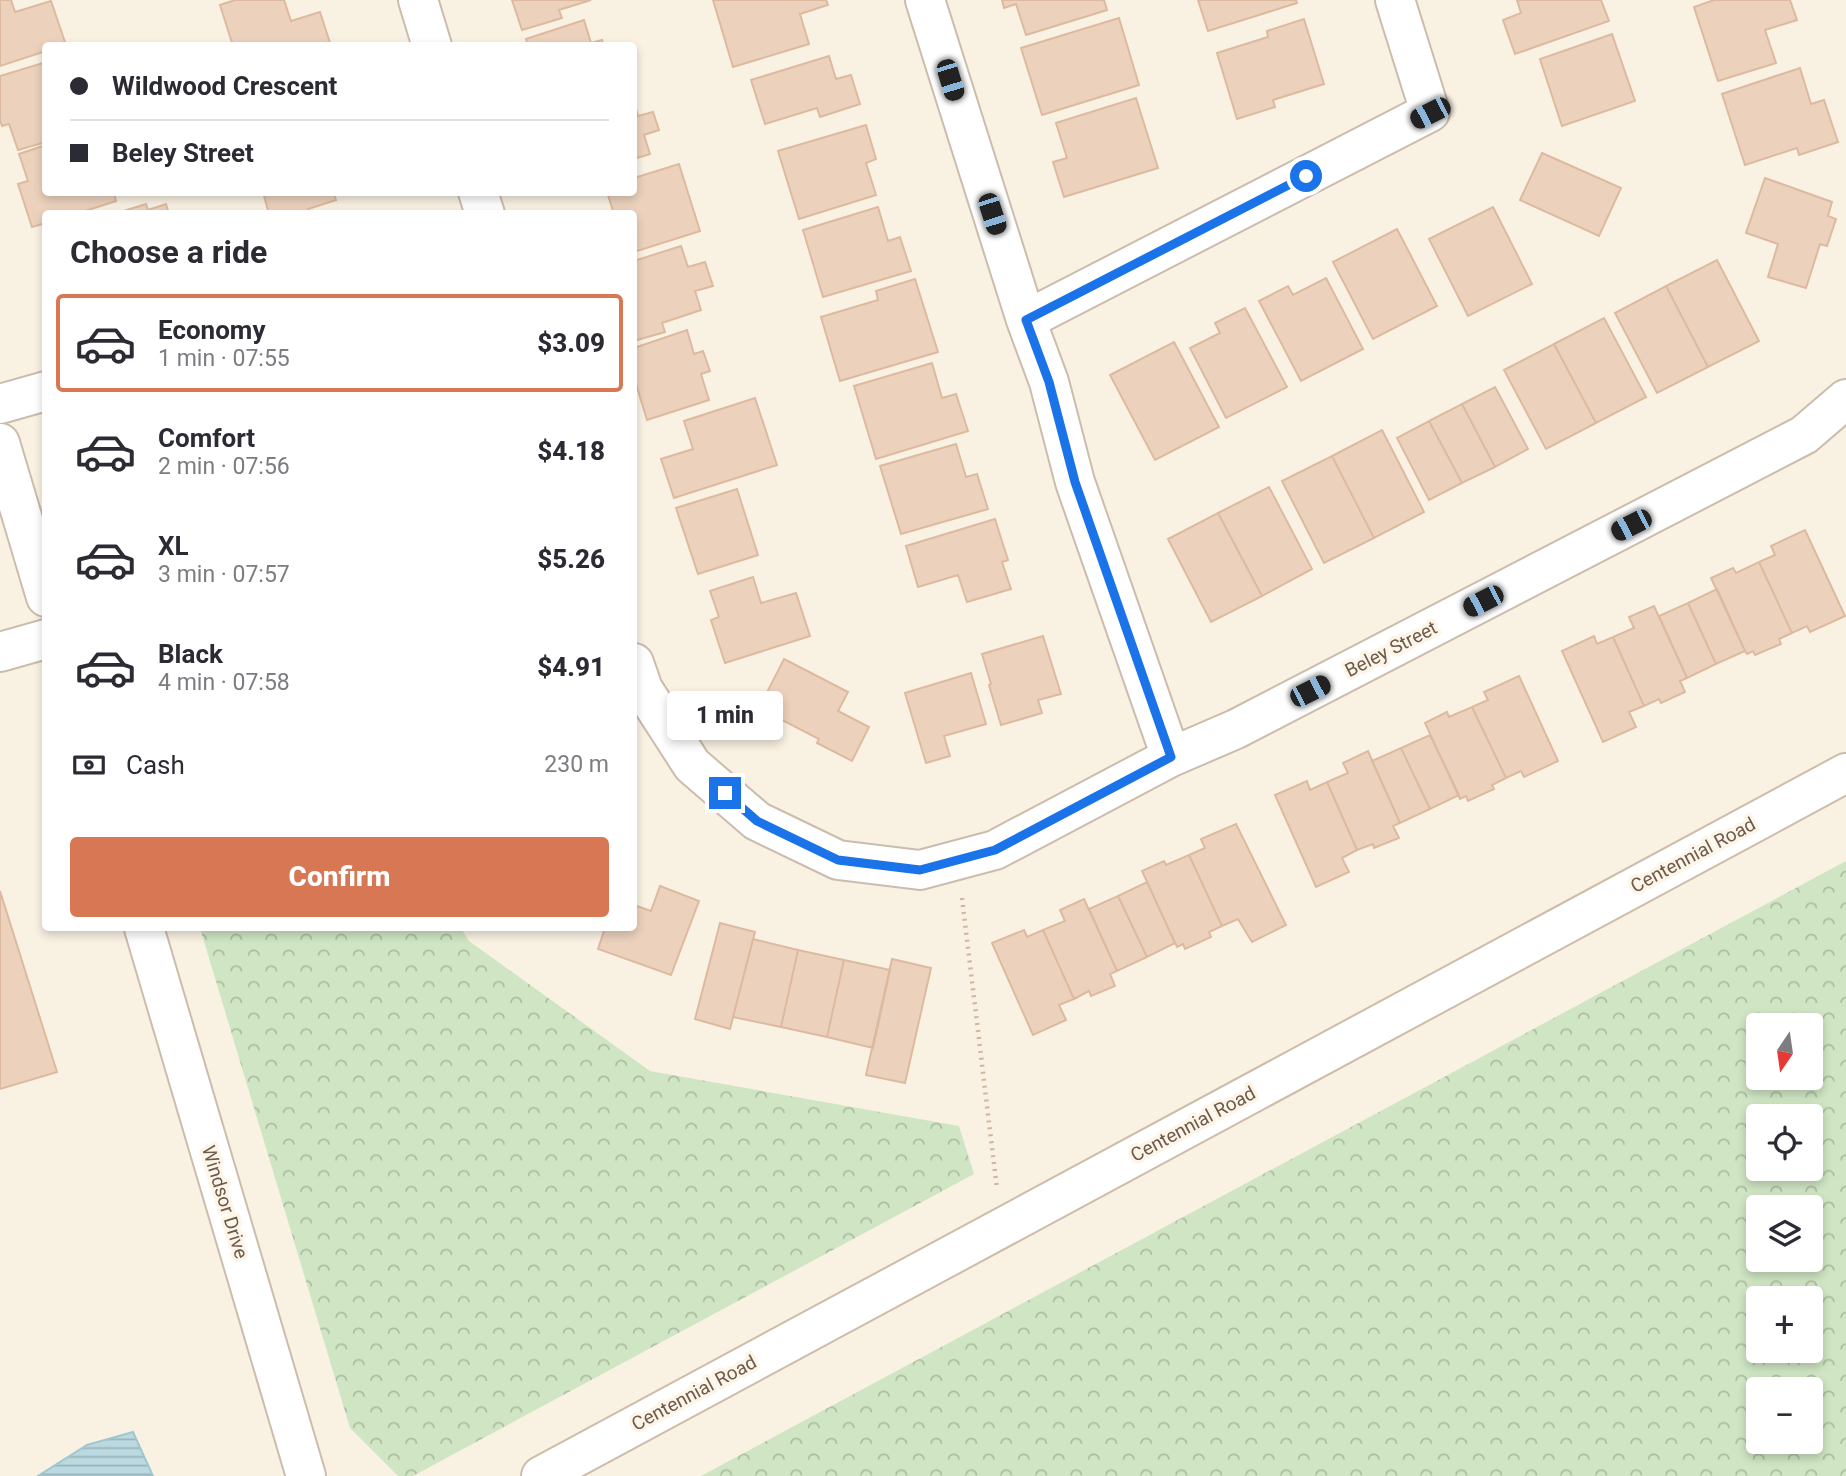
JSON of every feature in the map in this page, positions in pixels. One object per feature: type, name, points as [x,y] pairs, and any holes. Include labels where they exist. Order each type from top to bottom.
[{"type":"street","points":[[418,0],[431,42]]},
{"type":"street","points":[[925,0],[1026,320],[1049,382],[1075,482],[1171,757]]},
{"type":"street","points":[[1026,320],[1430,113],[1395,0]]},
{"type":"street","points":[[0,404],[42,392]]},
{"type":"street","name":"Beley Street","points":[[637,672],[643,689],[692,765],[757,821],[838,860],[920,870],[995,850],[1171,757],[1248,723],[1804,435],[1846,399]]},
{"type":"street","points":[[0,443],[42,584]]},
{"type":"street","points":[[0,652],[42,640]]},
{"type":"street","name":"Centennial Road","points":[[541,1476],[1846,773]]},
{"type":"street","name":"Windsor Drive","points":[[145,931],[306,1476]]},
{"type":"path","points":[[957,860],[1002,1228]]},
{"type":"green space","points":[[1846,861],[1846,1476],[701,1476]]},
{"type":"green space","points":[[201,931],[463,931],[469,941],[650,1071],[959,1126],[974,1174],[413,1476],[398,1476],[350,1428]]},
{"type":"water","points":[[133,1432],[153,1476],[38,1476],[87,1445]]},
{"type":"building","points":[[0,0],[11,0],[15,12],[51,1],[65,42],[42,42],[42,52],[0,66]]},
{"type":"building","points":[[235,0],[284,0],[291,21],[320,12],[330,42],[232,42],[220,5]]},
{"type":"building","points":[[512,0],[591,0],[559,10],[562,18],[522,30]]},
{"type":"building","points":[[713,0],[826,0],[828,5],[800,14],[809,44],[733,67]]},
{"type":"building","points":[[1002,0],[1104,0],[1107,10],[1026,35],[1016,4],[1004,8]]},
{"type":"building","points":[[1198,0],[1296,0],[1297,3],[1208,31]]},
{"type":"building","points":[[1517,0],[1601,0],[1609,21],[1515,54],[1503,20],[1521,13]]},
{"type":"building","points":[[1714,0],[1790,0],[1797,20],[1765,30],[1776,63],[1718,81],[1694,7]]},
{"type":"building","points":[[1119,18],[1139,85],[1042,115],[1021,48]]},
{"type":"building","points":[[1304,19],[1324,84],[1273,100],[1275,107],[1237,119],[1217,53],[1268,37],[1267,31]]},
{"type":"building","points":[[584,20],[591,42],[527,42],[526,39]]},
{"type":"building","points":[[1612,34],[1635,101],[1562,126],[1540,59]]},
{"type":"building","points":[[829,56],[836,79],[851,75],[860,104],[820,117],[817,108],[765,124],[751,80]]},
{"type":"building","points":[[42,63],[42,143],[18,150],[9,124],[2,126],[0,76]]},
{"type":"building","points":[[1800,68],[1811,104],[1824,100],[1838,142],[1799,155],[1797,148],[1745,165],[1722,94]]},
{"type":"building","points":[[1136,98],[1158,168],[1064,197],[1053,162],[1067,158],[1056,123]]},
{"type":"building","points":[[637,112],[638,116],[653,112],[659,130],[644,135],[650,154],[637,158]]},
{"type":"building","points":[[866,125],[876,159],[866,163],[876,195],[799,219],[778,151]]},
{"type":"building","points":[[42,146],[42,196],[115,196],[116,201],[88,210],[42,210],[42,224],[32,227],[18,184],[28,181],[19,154]]},
{"type":"building","points":[[1542,153],[1621,188],[1599,236],[1520,200]]},
{"type":"building","points":[[679,164],[700,231],[637,251],[637,210],[613,210],[608,196],[637,196],[637,177]]},
{"type":"building","points":[[1765,178],[1832,202],[1828,216],[1836,219],[1827,246],[1820,244],[1806,288],[1768,277],[1778,244],[1746,233]]},
{"type":"building","points":[[264,196],[335,196],[336,200],[308,210],[268,210]]},
{"type":"building","points":[[146,204],[148,210],[127,210]]},
{"type":"building","points":[[166,204],[168,210],[148,210]]},
{"type":"building","points":[[878,207],[888,241],[900,237],[911,271],[823,297],[803,230]]},
{"type":"building","points":[[1493,207],[1532,284],[1468,316],[1429,239]]},
{"type":"building","points":[[1397,229],[1437,306],[1373,339],[1333,262]]},
{"type":"building","points":[[681,246],[688,267],[705,262],[713,286],[695,291],[701,310],[662,323],[665,332],[637,340],[637,260]]},
{"type":"building","points":[[1717,260],[1759,341],[1708,367],[1666,286]]},
{"type":"building","points":[[1326,278],[1363,349],[1301,381],[1259,301],[1288,286],[1293,295]]},
{"type":"building","points":[[915,279],[938,352],[840,381],[821,317],[878,300],[876,291]]},
{"type":"building","points":[[1666,286],[1708,367],[1657,393],[1615,313]]},
{"type":"building","points":[[1245,308],[1287,387],[1226,418],[1190,348],[1220,333],[1215,323]]},
{"type":"building","points":[[1604,318],[1646,397],[1596,423],[1554,344]]},
{"type":"building","points":[[687,330],[694,354],[703,351],[710,371],[701,374],[709,400],[647,420],[637,387],[637,347]]},
{"type":"building","points":[[1174,342],[1219,427],[1155,460],[1110,375]]},
{"type":"building","points":[[1554,344],[1596,423],[1546,449],[1504,370]]},
{"type":"building","points":[[932,363],[942,398],[956,394],[968,431],[876,459],[854,386]]},
{"type":"building","points":[[1495,387],[1528,449],[1495,467],[1462,404]]},
{"type":"building","points":[[755,398],[777,465],[674,498],[661,459],[693,449],[684,421]]},
{"type":"building","points":[[1462,404],[1495,467],[1462,483],[1429,421]]},
{"type":"building","points":[[1429,421],[1462,483],[1429,500],[1397,438]]},
{"type":"building","points":[[1382,430],[1424,512],[1374,538],[1332,456]]},
{"type":"building","points":[[956,444],[966,477],[977,474],[988,509],[901,534],[880,466]]},
{"type":"building","points":[[1332,456],[1374,538],[1324,563],[1282,481]]},
{"type":"building","points":[[1269,487],[1312,569],[1262,596],[1218,513]]},
{"type":"building","points":[[737,489],[758,555],[698,574],[676,508]]},
{"type":"building","points":[[1218,513],[1262,596],[1211,622],[1168,539]]},
{"type":"building","points":[[995,519],[1008,560],[1002,562],[1011,589],[967,602],[958,575],[918,587],[906,546]]},
{"type":"building","points":[[1805,530],[1845,616],[1810,632],[1807,626],[1792,633],[1759,562],[1775,555],[1771,546]]},
{"type":"building","points":[[1759,562],[1792,633],[1779,639],[1781,644],[1755,655],[1753,651],[1747,654],[1745,651],[1711,578],[1733,568],[1736,573]]},
{"type":"building","points":[[753,577],[761,603],[796,593],[810,636],[725,663],[711,620],[719,617],[710,591]]},
{"type":"building","points":[[1717,589],[1745,651],[1716,664],[1688,603]]},
{"type":"building","points":[[1688,603],[1716,664],[1687,678],[1659,616]]},
{"type":"building","points":[[1654,606],[1687,678],[1680,681],[1685,692],[1661,703],[1659,699],[1644,706],[1613,637],[1634,628],[1629,617]]},
{"type":"building","points":[[1043,636],[1061,694],[1038,700],[1042,713],[1001,725],[982,654]]},
{"type":"building","points":[[1594,636],[1597,644],[1613,637],[1644,706],[1629,712],[1636,727],[1603,742],[1562,651]]},
{"type":"building","points":[[784,659],[848,692],[838,711],[869,727],[852,761],[817,743],[819,739],[759,708]]},
{"type":"building","points":[[971,673],[986,724],[944,736],[950,756],[926,763],[905,693]]},
{"type":"building","points":[[1519,676],[1558,761],[1524,777],[1521,771],[1506,778],[1472,707],[1488,700],[1484,692]]},
{"type":"building","points":[[1472,707],[1506,778],[1492,785],[1494,789],[1468,801],[1466,796],[1460,799],[1425,723],[1447,712],[1449,717]]},
{"type":"building","points":[[1430,735],[1459,795],[1430,809],[1401,748]]},
{"type":"building","points":[[1401,748],[1430,809],[1400,823],[1372,761]]},
{"type":"building","points":[[1368,751],[1400,823],[1393,826],[1399,838],[1374,848],[1373,844],[1357,850],[1327,782],[1348,773],[1343,763]]},
{"type":"building","points":[[1307,781],[1310,790],[1327,782],[1357,850],[1342,858],[1349,872],[1316,887],[1275,795]]},
{"type":"building","points":[[1236,824],[1286,925],[1252,942],[1238,919],[1222,926],[1189,855],[1205,848],[1201,839]]},
{"type":"building","points":[[1189,855],[1222,926],[1209,932],[1211,937],[1185,949],[1183,944],[1177,947],[1142,871],[1164,861],[1166,865]]},
{"type":"building","points":[[1147,882],[1175,943],[1147,957],[1118,896]]},
{"type":"building","points":[[660,886],[699,901],[671,975],[598,949],[604,931],[637,931],[637,906],[651,911]]},
{"type":"building","points":[[0,891],[57,1072],[0,1089]]},
{"type":"building","points":[[1118,896],[1147,957],[1117,971],[1089,909]]},
{"type":"building","points":[[1084,899],[1117,971],[1110,974],[1115,986],[1091,996],[1089,991],[1074,999],[1043,930],[1065,921],[1060,910]]},
{"type":"building","points":[[720,923],[755,932],[730,1029],[695,1019]]},
{"type":"building","points":[[1024,930],[1027,937],[1043,930],[1074,999],[1059,1005],[1066,1020],[1033,1035],[992,943]]},
{"type":"building","points":[[753,939],[798,950],[781,1027],[733,1017]]},
{"type":"building","points":[[798,950],[844,960],[827,1037],[781,1027]]},
{"type":"building","points":[[892,959],[931,968],[905,1083],[866,1075]]},
{"type":"building","points":[[844,960],[890,970],[873,1048],[827,1037]]},
{"type":"route","points":[[725,793],[757,821],[838,860],[920,870],[995,850],[1171,757],[1075,482],[1049,382],[1026,320],[1306,176]]}]
